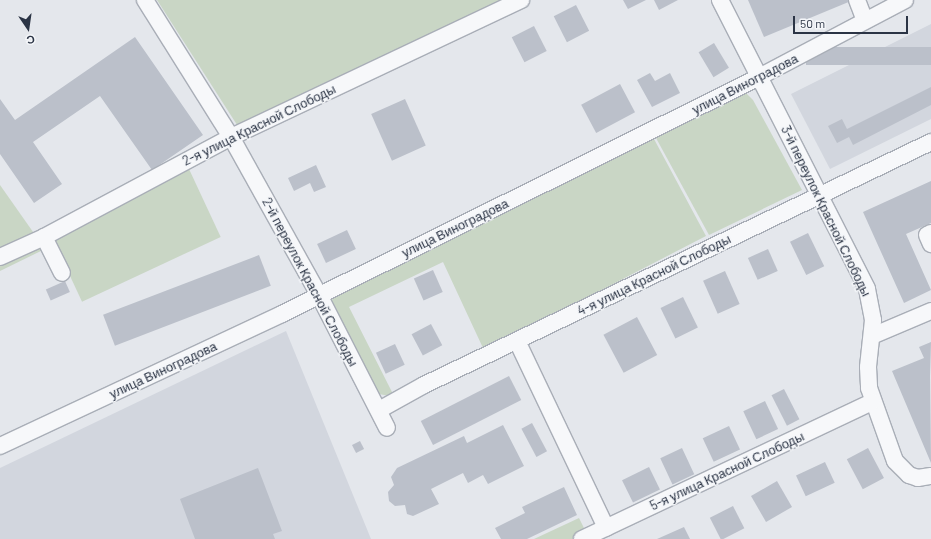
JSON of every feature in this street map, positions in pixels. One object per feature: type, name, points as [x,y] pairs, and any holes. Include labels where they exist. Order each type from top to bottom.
[{"type":"street","name":"2-й переулок Красной Слободы","points":[[145,0],[231,137],[319,295],[388,428]]},
{"type":"street","name":"2-я улица Красной Слободы","points":[[0,257],[44,237],[231,137],[521,0]]},
{"type":"street","name":"3-й переулок Красной Слободы","points":[[720,0],[867,289],[873,312],[868,374],[872,402],[898,466],[913,477],[931,476]]},
{"type":"street","points":[[857,0],[865,21]]},
{"type":"street","name":"улица Виноградова","points":[[0,446],[319,295],[759,77],[905,0]]},
{"type":"street","name":"4-я улица Красной Слободы","points":[[378,410],[424,385],[931,142]]},
{"type":"street","points":[[931,233],[927,235],[931,244]]},
{"type":"street","points":[[44,237],[62,273]]},
{"type":"street","points":[[872,336],[931,311]]},
{"type":"street","points":[[517,340],[606,528]]},
{"type":"street","name":"5-я улица Красной Слободы","points":[[582,539],[872,402]]},
{"type":"shaded area","points":[[931,24],[931,119],[830,169],[791,94]]},
{"type":"shaded area","points":[[286,331],[371,539],[0,539],[0,468]]},
{"type":"green space","points":[[157,0],[505,0],[239,128]]},
{"type":"green space","points":[[746,93],[753,100],[802,190],[709,235],[656,138]]},
{"type":"green space","points":[[654,139],[706,236],[394,397],[374,393],[333,315],[332,300],[336,292]],"holes":[[[443,262],[483,348],[393,394],[349,307]]]},
{"type":"green space","points":[[189,169],[221,237],[82,302],[50,234]]},
{"type":"green space","points":[[0,185],[45,249],[0,271]]},
{"type":"green space","points":[[579,518],[586,532],[572,539],[534,539]]},
{"type":"building","points":[[623,0],[646,0],[628,9]]},
{"type":"building","points":[[654,0],[678,0],[659,10]]},
{"type":"building","points":[[748,0],[851,0],[851,1],[764,37]]},
{"type":"building","points":[[576,5],[589,31],[567,42],[554,16]]},
{"type":"building","points":[[534,26],[547,51],[524,62],[512,37]]},
{"type":"building","points":[[135,37],[203,135],[152,170],[100,96],[33,142],[62,184],[34,203],[0,154],[0,99],[15,120]]},
{"type":"building","points":[[714,43],[729,68],[714,77],[699,52]]},
{"type":"building","points":[[806,47],[931,47],[931,65],[806,65]]},
{"type":"building","points":[[650,73],[655,81],[670,73],[680,93],[652,107],[637,80]]},
{"type":"building","points":[[620,84],[635,112],[596,133],[581,105]]},
{"type":"building","points":[[931,87],[931,105],[853,145],[849,137],[837,143],[828,126],[842,119],[847,129]]},
{"type":"building","points":[[405,99],[426,146],[392,161],[371,114]]},
{"type":"building","points":[[316,165],[326,187],[314,192],[310,183],[294,191],[288,178]]},
{"type":"building","points":[[931,181],[931,223],[906,234],[931,290],[904,303],[863,212]]},
{"type":"building","points":[[347,230],[356,249],[326,263],[317,244]]},
{"type":"building","points":[[808,233],[824,266],[806,275],[790,242]]},
{"type":"building","points":[[768,249],[778,271],[758,280],[748,258]]},
{"type":"building","points":[[259,255],[271,286],[115,346],[103,315]]},
{"type":"building","points":[[433,270],[443,292],[424,300],[414,279]]},
{"type":"building","points":[[725,271],[740,304],[718,314],[703,281]]},
{"type":"building","points":[[65,281],[70,292],[51,301],[46,290]]},
{"type":"building","points":[[683,297],[698,328],[675,339],[661,308]]},
{"type":"building","points":[[637,317],[657,355],[624,373],[603,335]]},
{"type":"building","points":[[431,324],[442,345],[423,356],[412,334]]},
{"type":"building","points":[[931,342],[931,463],[892,371],[924,358],[919,347]]},
{"type":"building","points":[[395,344],[405,365],[386,374],[376,353]]},
{"type":"building","points":[[509,376],[521,400],[433,445],[421,421]]},
{"type":"building","points":[[784,389],[799,419],[787,426],[772,395]]},
{"type":"building","points":[[765,401],[778,429],[756,439],[743,411]]},
{"type":"building","points":[[532,423],[547,451],[536,457],[521,429]]},
{"type":"building","points":[[503,425],[524,466],[488,484],[483,475],[468,483],[463,473],[431,489],[439,504],[413,516],[407,514],[405,505],[395,506],[389,501],[388,492],[394,485],[391,477],[397,468],[464,436],[467,443]]},
{"type":"building","points":[[729,426],[740,450],[714,462],[703,438]]},
{"type":"building","points":[[360,441],[364,449],[356,453],[352,445]]},
{"type":"building","points":[[682,448],[694,474],[673,484],[660,458]]},
{"type":"building","points":[[868,448],[884,478],[863,489],[847,459]]},
{"type":"building","points":[[825,462],[835,483],[806,496],[796,476]]},
{"type":"building","points":[[649,467],[660,489],[633,503],[622,480]]},
{"type":"building","points":[[258,468],[282,531],[273,534],[275,539],[195,539],[180,499]]},
{"type":"building","points":[[777,481],[792,507],[766,522],[751,496]]},
{"type":"building","points":[[564,487],[577,515],[527,539],[501,539],[495,528],[525,513],[522,507]]},
{"type":"building","points":[[733,506],[744,528],[721,539],[710,518]]},
{"type":"building","points":[[684,527],[690,539],[657,539]]}]
